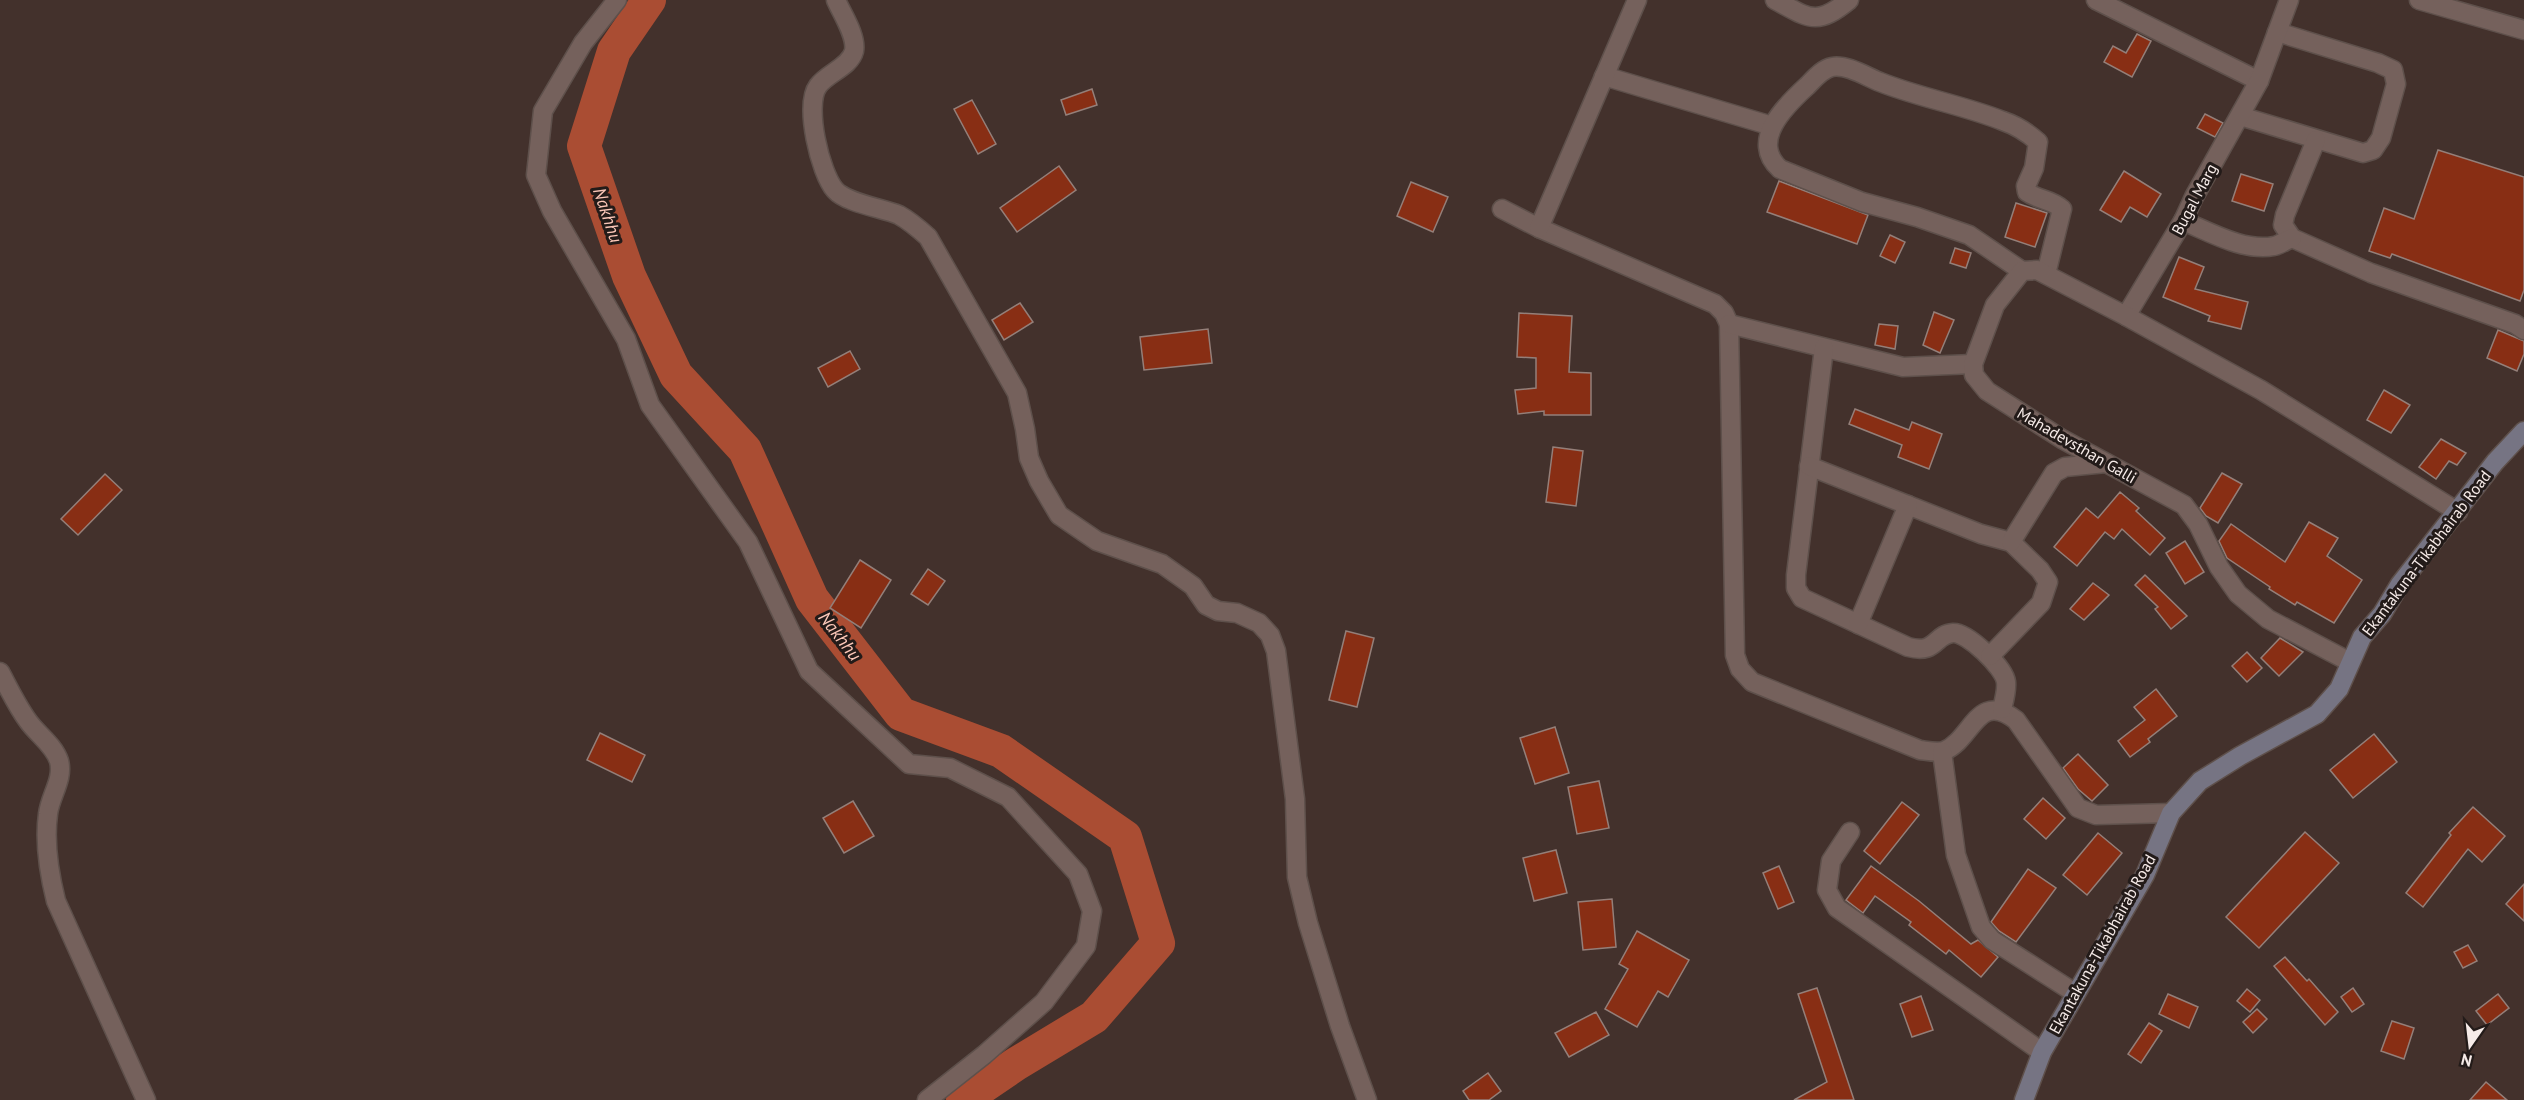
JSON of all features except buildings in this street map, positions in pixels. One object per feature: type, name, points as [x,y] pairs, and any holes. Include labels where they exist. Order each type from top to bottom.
[{"type":"main road","name":"Ekantakuna-Tikabhairab Road","points":[[2024,1100],[2042,1052],[2145,875],[2171,813],[2200,781],[2240,756],[2317,714],[2339,689],[2362,637],[2382,614],[2400,584],[2495,462],[2524,431]]},
{"type":"street","points":[[617,0],[583,43],[543,111],[536,175],[552,211],[626,339],[650,405],[748,542],[809,671],[909,764],[950,768],[1008,797],[1078,874],[1092,910],[1086,946],[1044,1002],[984,1055],[927,1100]]},
{"type":"street","points":[[836,0],[854,39],[854,51],[850,59],[818,85],[812,99],[812,116],[827,180],[837,193],[897,214],[915,224],[928,237],[1017,393],[1029,458],[1039,481],[1059,515],[1097,541],[1162,564],[1192,586],[1206,605],[1218,611],[1237,613],[1259,623],[1270,635],[1276,651],[1295,799],[1297,877],[1329,992],[1367,1100]]},
{"type":"street","points":[[1539,228],[1636,0]]},
{"type":"street","points":[[1775,0],[1804,15],[1816,18],[1831,15],[1849,0]]},
{"type":"street","points":[[2096,0],[2259,81]]},
{"type":"street","name":"Bugal Marg","points":[[2126,316],[2183,221],[2259,81],[2289,0]]},
{"type":"street","points":[[2419,0],[2468,6],[2524,30]]},
{"type":"street","points":[[2240,116],[2363,153],[2373,150],[2381,138],[2396,84],[2393,70],[2378,63],[2277,32]]},
{"type":"street","points":[[2046,274],[2062,209],[2054,202],[2027,192],[2026,186],[2034,168],[2038,142],[2004,121],[1900,90],[1846,68],[1834,66],[1825,70],[1785,107],[1772,126],[1768,149],[1771,161],[1780,169],[1862,202],[1917,217],[1969,235],[2022,271],[2037,270],[2046,274],[2261,390],[2458,512]]},
{"type":"street","points":[[1604,76],[1772,126]]},
{"type":"street","points":[[2316,140],[2285,215],[2283,225],[2292,238],[2371,273],[2514,324],[2524,330]]},
{"type":"street","points":[[1502,209],[1539,228],[1715,304],[1724,313],[1729,324],[1735,654],[1740,669],[1752,682],[1920,750],[1942,752],[1950,747],[1975,720],[1993,709],[2002,709],[2016,720],[2078,808],[2096,815],[2171,813]]},
{"type":"street","points":[[2183,221],[2227,239],[2258,246],[2276,246],[2292,238]]},
{"type":"street","points":[[1729,324],[1903,367],[1973,364],[1995,305],[2022,271]]},
{"type":"street","points":[[1824,348],[1796,588],[1803,598],[1919,651],[1929,648],[1950,633],[1958,633],[1990,656],[2004,673],[2007,683],[2002,709]]},
{"type":"street","name":"Mahadevsthan Galli","points":[[1973,364],[1974,375],[1988,391],[2062,439],[2184,505],[2198,524],[2219,567],[2238,594],[2268,619],[2350,662]]},
{"type":"street","points":[[2011,542],[2054,473],[2065,468],[2106,463]]},
{"type":"street","points":[[1809,466],[1981,534],[2011,542],[2040,570],[2048,582],[2041,603],[1990,656]]},
{"type":"street","points":[[1858,624],[1908,505]]},
{"type":"street","points":[[0,672],[26,719],[53,750],[58,761],[59,777],[48,808],[46,834],[49,871],[56,901],[146,1100]]},
{"type":"street","points":[[1942,752],[1956,855],[1981,927],[1992,940],[2075,993]]},
{"type":"street","points":[[1850,832],[1831,861],[1827,890],[1837,908],[2042,1052]]},
{"type":"waterway","name":"Nakhhu","points":[[649,0],[614,51],[584,146],[629,276],[676,375],[745,450],[812,599],[901,714],[1001,751],[1125,837],[1158,943],[1094,1017],[1016,1064],[963,1100]]}]
